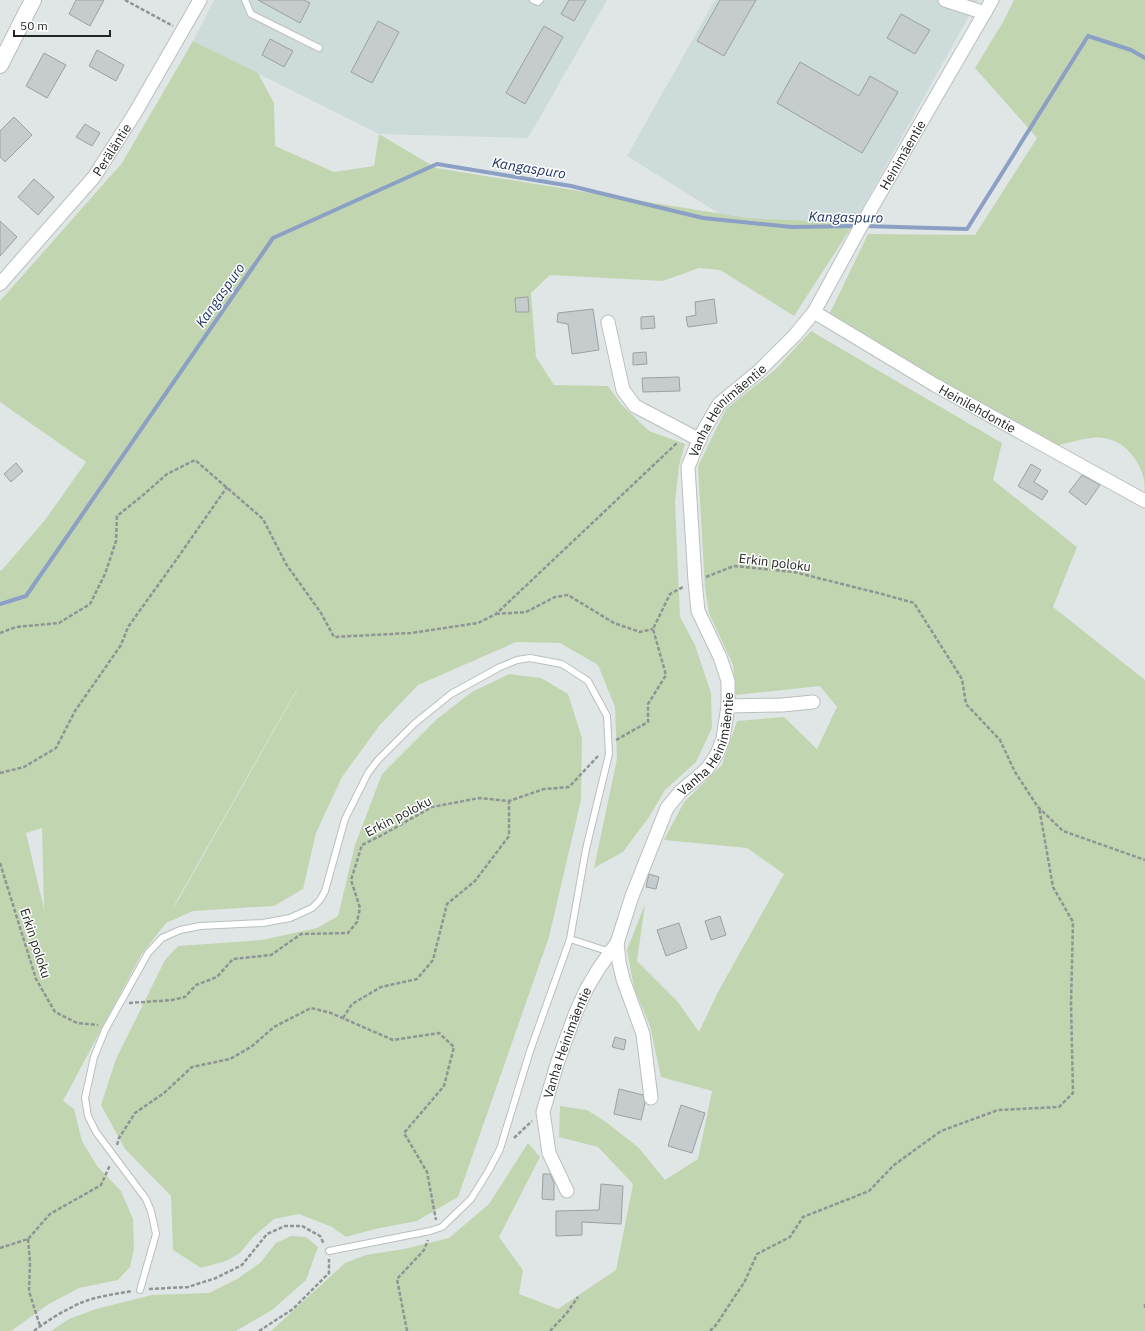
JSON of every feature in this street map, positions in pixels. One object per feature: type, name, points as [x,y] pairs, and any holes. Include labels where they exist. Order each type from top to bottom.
[{"type":"street","points":[[0,64],[33,0]]},
{"type":"street","name":"Peräläntie","points":[[0,284],[94,177],[135,113],[200,0]]},
{"type":"street","points":[[945,0],[985,13]]},
{"type":"street","name":"Heinimäentie","points":[[814,312],[861,226],[992,0]]},
{"type":"street","name":"Vanha Heinimäentie","points":[[567,1191],[550,1153],[543,1112],[557,1064],[576,1012],[587,988],[615,946],[632,896],[667,808],[681,791],[707,769],[717,754],[723,739],[728,706],[728,681],[720,657],[698,611],[688,468],[700,440],[719,404],[759,371],[795,335],[814,312]]},
{"type":"street","name":"Heinilehdontie","points":[[814,312],[935,385],[1145,501]]},
{"type":"street","points":[[608,322],[623,390],[636,406],[700,440]]},
{"type":"street","points":[[728,706],[782,705],[813,702]]},
{"type":"street","points":[[615,946],[623,979],[643,1034],[650,1098]]},
{"type":"lane","points":[[245,0],[251,14],[319,48]]},
{"type":"lane","points":[[532,0],[538,2],[540,0]]},
{"type":"lane","points":[[140,1290],[156,1234],[151,1211],[146,1198],[96,1132],[88,1116],[85,1098],[94,1057],[108,1026],[148,953],[162,938],[180,930],[200,926],[263,923],[290,918],[312,908],[320,900],[325,890],[345,819],[368,773],[378,760],[414,724],[451,694],[500,667],[517,660],[530,658],[562,664],[588,681],[607,716],[609,754],[586,849],[570,938],[530,1051],[500,1149],[471,1199],[442,1227],[430,1231],[329,1251]]},
{"type":"lane","points":[[570,938],[604,950],[615,946]]},
{"type":"path","points":[[126,0],[182,31]]},
{"type":"path","points":[[0,633],[16,627],[60,623],[90,604],[105,574],[116,542],[117,516],[167,474],[195,460],[263,519],[286,564],[321,613],[334,637],[411,633],[478,623],[496,614],[687,433]]},
{"type":"path","points":[[0,773],[24,767],[56,748],[75,711],[121,645],[128,627],[227,488]]},
{"type":"path","name":"Erkin poloku","points":[[128,1003],[172,1000],[185,997],[196,985],[217,977],[233,959],[271,955],[301,934],[348,933],[357,922],[360,908],[352,880],[362,845],[432,807],[480,798],[509,801],[544,789],[569,787],[609,744],[648,722],[648,704],[666,675],[653,629],[670,594],[695,581],[734,566],[794,572],[882,594],[914,604],[962,679],[966,704],[1000,740],[1015,772],[1038,807],[1063,831],[1145,860]]},
{"type":"path","points":[[496,614],[526,612],[555,597],[568,595],[614,623],[640,632],[653,629]]},
{"type":"path","points":[[343,1018],[352,1004],[381,987],[417,979],[433,960],[447,904],[475,881],[509,836],[509,801]]},
{"type":"path","points":[[710,1331],[716,1325],[745,1281],[757,1254],[790,1237],[803,1217],[869,1191],[894,1165],[941,1131],[998,1110],[1059,1107],[1073,1093],[1071,1004],[1074,922],[1053,887],[1038,807]]},
{"type":"path","name":"Erkin poloku","points":[[0,863],[36,979],[55,1012],[77,1023],[108,1026]]},
{"type":"path","points":[[0,1248],[28,1239],[50,1214],[101,1185],[114,1157],[119,1138],[134,1113],[164,1094],[192,1068],[230,1059],[251,1047],[274,1027],[311,1008],[331,1013],[394,1040],[439,1033],[454,1047],[444,1086],[404,1133],[427,1172],[436,1219],[430,1231],[424,1250],[397,1279],[408,1331]]},
{"type":"path","points":[[500,1149],[543,1112]]},
{"type":"path","points":[[34,1331],[40,1326],[84,1302],[140,1290],[188,1287],[216,1278],[242,1265],[267,1234],[285,1226],[302,1226],[320,1236],[329,1251],[329,1273],[293,1309],[259,1331]]},
{"type":"path","points":[[28,1239],[30,1262],[29,1291],[40,1326]]},
{"type":"path","points":[[550,1331],[566,1314],[578,1297]]},
{"type":"path","points":[[1145,1304],[1145,1310]]},
{"type":"shaded area","points":[[214,0],[607,0],[528,138],[379,134],[193,41]]},
{"type":"shaded area","points":[[715,0],[978,0],[854,223],[736,224],[627,156]]},
{"type":"green space","points":[[1014,0],[1145,0],[1145,494],[1144,479],[1137,462],[1132,454],[1118,443],[1110,439],[1101,438],[1087,439],[1058,445],[939,379],[830,313],[868,234],[975,235],[1037,138],[975,68],[1003,22]]},
{"type":"green space","points":[[193,41],[258,73],[274,103],[275,146],[334,172],[374,166],[379,134],[436,168],[747,218],[854,223],[794,316],[720,270],[699,268],[663,281],[550,275],[531,293],[536,357],[554,385],[608,386],[621,404],[649,431],[685,444],[679,466],[675,502],[680,617],[695,645],[711,693],[712,728],[696,762],[665,790],[649,817],[623,852],[594,868],[617,759],[615,707],[598,665],[560,643],[516,642],[418,685],[379,726],[342,777],[316,833],[303,889],[274,906],[193,911],[166,923],[141,955],[63,1101],[74,1109],[82,1141],[97,1166],[121,1191],[133,1219],[134,1249],[130,1267],[118,1280],[79,1288],[49,1304],[11,1331],[0,1331],[0,570],[1,571],[45,520],[86,462],[0,402],[0,301],[122,163]],"holes":[[[297,690],[173,909],[176,902]],[[42,828],[44,908],[44,909],[26,833]]]},
{"type":"green space","points":[[811,331],[1002,443],[993,480],[1077,547],[1053,607],[1145,680],[1145,1331],[271,1331],[345,1263],[366,1255],[404,1249],[449,1238],[489,1204],[528,1143],[540,1157],[499,1237],[523,1270],[519,1294],[558,1309],[616,1270],[633,1184],[598,1147],[559,1137],[560,1106],[587,1110],[606,1122],[639,1148],[665,1180],[698,1159],[712,1091],[661,1077],[650,1026],[634,988],[627,950],[645,904],[637,961],[678,1002],[699,1032],[718,992],[784,874],[747,848],[664,840],[684,802],[722,765],[737,721],[784,717],[817,749],[837,707],[820,686],[736,695],[733,665],[709,613],[705,588],[698,466],[726,409],[775,370]]},
{"type":"green space","points":[[509,674],[541,678],[568,694],[582,738],[581,800],[549,937],[458,1197],[417,1221],[375,1229],[346,1237],[332,1227],[299,1214],[274,1219],[254,1236],[240,1253],[226,1261],[201,1268],[173,1250],[171,1196],[125,1149],[101,1105],[116,1059],[165,960],[178,946],[262,940],[317,928],[338,916],[355,845],[382,774],[437,719],[472,692]]},
{"type":"green space","points":[[291,1236],[306,1237],[318,1247],[306,1280],[272,1310],[236,1331],[51,1331],[69,1319],[96,1309],[152,1295],[209,1293],[237,1279],[260,1263],[276,1243]]},
{"type":"building","points":[[76,0],[104,0],[90,26],[69,14]]},
{"type":"building","points":[[258,0],[304,0],[310,3],[300,23]]},
{"type":"building","points":[[569,0],[586,0],[574,21],[561,14]]},
{"type":"building","points":[[720,0],[756,0],[724,56],[697,41]]},
{"type":"building","points":[[901,14],[930,30],[915,54],[887,38]]},
{"type":"building","points":[[378,21],[399,32],[372,83],[351,72]]},
{"type":"building","points":[[544,26],[563,37],[525,104],[506,93]]},
{"type":"building","points":[[270,39],[293,51],[284,67],[262,55]]},
{"type":"building","points":[[97,50],[124,65],[116,81],[89,66]]},
{"type":"building","points":[[44,53],[66,65],[47,98],[26,86]]},
{"type":"building","points":[[800,62],[859,96],[870,76],[898,92],[862,153],[777,103]]},
{"type":"building","points":[[14,117],[32,135],[5,162],[0,157],[0,131]]},
{"type":"building","points":[[85,124],[100,133],[92,146],[76,137]]},
{"type":"building","points":[[34,179],[54,197],[38,215],[18,197]]},
{"type":"building","points":[[0,221],[17,237],[0,256]]},
{"type":"building","points":[[528,297],[529,312],[516,312],[515,298]]},
{"type":"building","points":[[714,299],[717,323],[688,327],[686,317],[696,315],[695,302]]},
{"type":"building","points":[[593,309],[599,350],[572,354],[568,324],[557,322],[558,313]]},
{"type":"building","points":[[654,316],[655,328],[641,329],[641,317]]},
{"type":"building","points":[[646,352],[647,364],[633,365],[633,353]]},
{"type":"building","points":[[679,377],[680,391],[643,392],[642,378]]},
{"type":"building","points":[[16,463],[23,471],[11,482],[4,474]]},
{"type":"building","points":[[1031,464],[1041,470],[1034,482],[1048,491],[1042,500],[1018,486]]},
{"type":"building","points":[[1082,475],[1100,485],[1086,505],[1069,492]]},
{"type":"building","points":[[649,874],[659,877],[656,889],[646,887]]},
{"type":"building","points":[[720,916],[726,935],[711,940],[705,921]]},
{"type":"building","points":[[679,923],[687,948],[666,956],[657,930]]},
{"type":"building","points":[[615,1037],[626,1040],[624,1050],[612,1047]]},
{"type":"building","points":[[619,1089],[643,1095],[645,1103],[641,1120],[614,1114]]},
{"type":"building","points":[[681,1105],[705,1113],[692,1153],[668,1146]]},
{"type":"building","points":[[543,1174],[550,1174],[554,1183],[554,1200],[542,1199]]},
{"type":"building","points":[[601,1184],[623,1186],[621,1224],[582,1222],[582,1235],[556,1236],[556,1211],[599,1210]]},
{"type":"waterway","name":"Kangaspuro","points":[[864,226],[967,229],[1088,36],[1131,50],[1145,58]]},
{"type":"waterway","name":"Kangaspuro","points":[[0,604],[26,596],[273,238],[437,164],[571,186],[703,218],[792,227],[857,226]]}]
